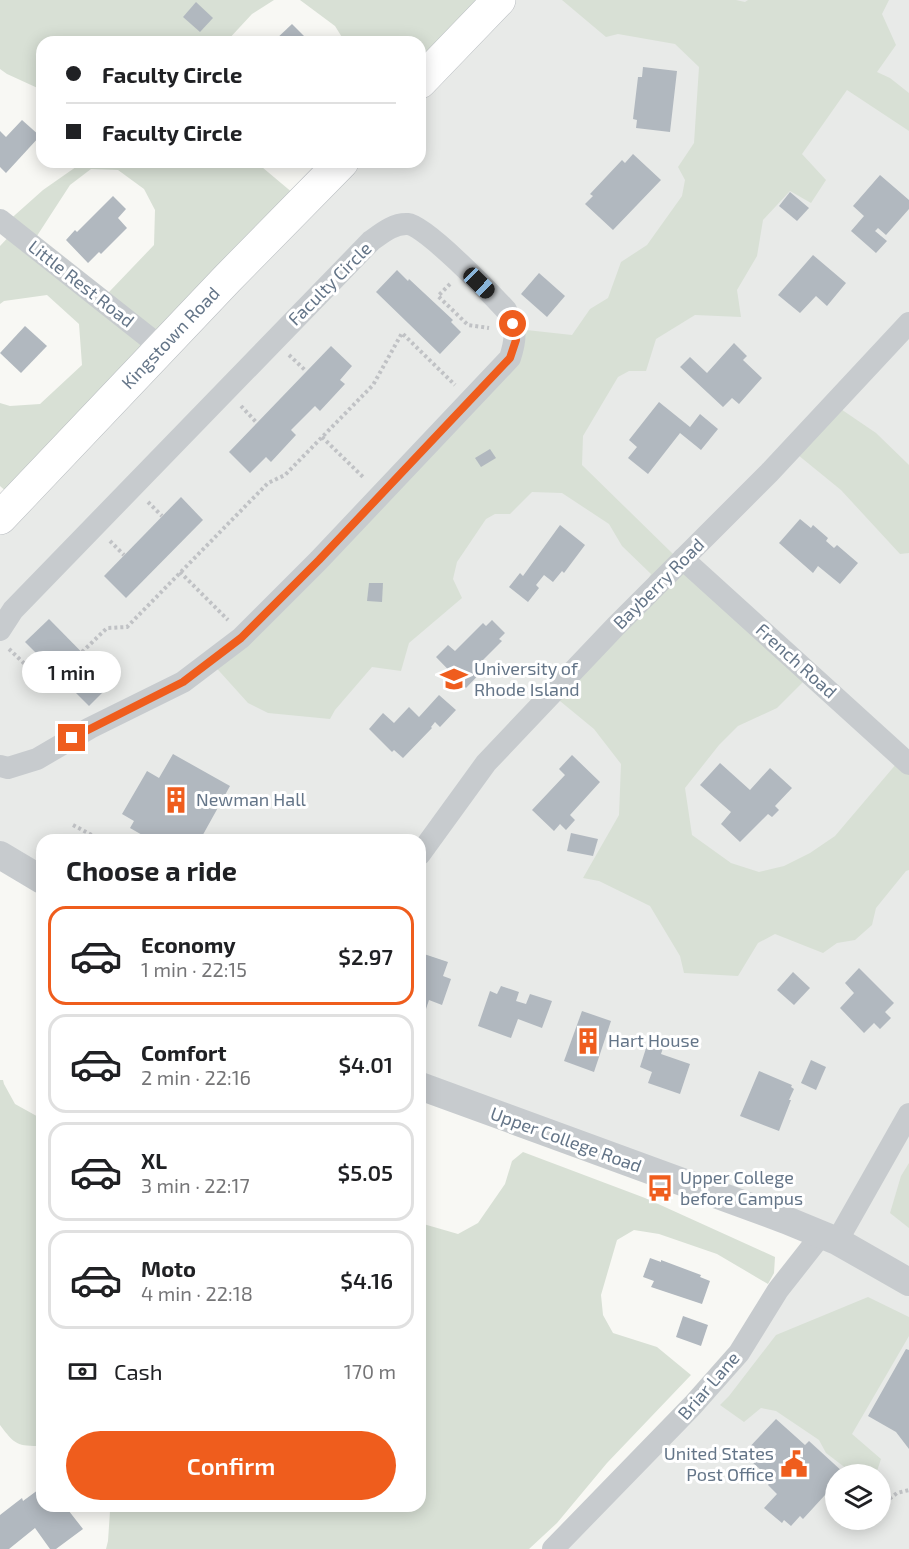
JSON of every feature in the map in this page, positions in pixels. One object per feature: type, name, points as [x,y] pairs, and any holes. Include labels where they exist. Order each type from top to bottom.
[{"type":"main road","points":[[426,76],[499,0]]},
{"type":"main road","name":"Kingstown Road","points":[[0,518],[336,168]]},
{"type":"street","name":"Little Rest Road","points":[[0,220],[162,348]]},
{"type":"street","name":"Faculty Circle","points":[[4,639],[13,610],[371,241],[394,226],[410,224],[428,234],[506,310],[513,328]]},
{"type":"street","name":"Bayberry Road","points":[[426,847],[486,763],[615,627],[769,473],[909,323]]},
{"type":"street","points":[[0,766],[8,768],[37,759],[90,728],[183,682],[241,638],[319,560],[510,358],[516,340],[513,328]]},
{"type":"street","name":"French Road","points":[[683,559],[909,764]]},
{"type":"street","points":[[0,855],[36,876]]},
{"type":"street","name":"Upper College Road","points":[[426,1088],[829,1237],[909,1282]]},
{"type":"street","name":"Briar Lane","points":[[553,1549],[693,1405],[739,1353],[778,1290],[829,1237],[909,1114]]},
{"type":"path","points":[[465,269],[438,296],[468,325],[484,328],[513,328]]},
{"type":"path","points":[[82,652],[107,628],[127,627],[268,483],[285,475],[373,385],[402,333],[451,383],[473,397]]},
{"type":"path","points":[[322,437],[363,477]]},
{"type":"path","points":[[180,572],[228,620]]},
{"type":"path","points":[[4,639],[49,687],[59,677]]},
{"type":"path","points":[[73,825],[90,834]]},
{"type":"path","points":[[891,1497],[897,1492],[909,1490]]},
{"type":"shaded area","points":[[0,0],[274,0],[252,14],[232,36],[36,36],[36,87],[0,69]]},
{"type":"shaded area","points":[[300,0],[488,0],[426,67],[426,36],[341,36],[335,26]]},
{"type":"shaded area","name":"University of Rhode Island","points":[[495,0],[909,0],[909,1549],[553,1549],[693,1405],[821,1234],[426,1088],[426,834],[36,834],[36,876],[0,855],[0,518],[347,168],[426,168],[426,93]]},
{"type":"shaded area","points":[[562,0],[736,0],[745,2],[748,0],[889,0],[882,14],[896,45],[877,72],[890,78],[909,93],[909,131],[847,90],[802,154],[826,180],[811,203],[790,191],[763,220],[757,256],[737,290],[741,317],[695,315],[656,339],[646,371],[629,371],[618,377],[583,436],[582,465],[672,553],[810,675],[777,708],[738,726],[719,745],[685,788],[692,835],[731,863],[759,872],[784,866],[810,853],[835,836],[897,763],[909,766],[909,870],[876,908],[872,925],[855,940],[837,943],[823,953],[775,934],[758,943],[738,976],[684,973],[680,956],[650,906],[599,881],[583,878],[619,815],[621,764],[594,729],[549,692],[645,585],[651,574],[622,546],[609,524],[562,493],[532,492],[510,514],[495,514],[486,519],[457,562],[453,579],[462,598],[409,643],[401,671],[372,667],[330,719],[268,713],[248,703],[211,662],[503,360],[508,328],[572,335],[590,309],[608,298],[621,262],[647,245],[682,196],[685,180],[678,167],[694,143],[699,67],[675,44],[618,34],[606,37]]},
{"type":"shaded area","points":[[74,168],[263,168],[300,199],[8,493],[0,486],[0,403],[10,406],[40,404],[82,365],[79,324],[47,295],[4,301],[0,304],[0,246],[14,231],[6,223],[43,190]],"holes":[[[91,169],[118,170],[144,189],[155,210],[154,245],[101,301],[33,242],[70,185]]]},
{"type":"shaded area","points":[[829,401],[876,433],[909,465],[909,553],[900,554],[841,490],[787,446]]},
{"type":"shaded area","points":[[0,1080],[3,1080],[15,1104],[36,1116],[36,1446],[17,1443],[0,1425]]},
{"type":"shaded area","points":[[523,1152],[645,1198],[775,1257],[774,1273],[768,1284],[717,1254],[659,1234],[634,1230],[617,1240],[601,1295],[603,1315],[613,1333],[657,1347],[691,1375],[607,1463],[557,1523],[529,1549],[106,1549],[110,1512],[426,1512],[426,1225],[458,1234],[478,1223],[505,1184],[512,1161]]},
{"type":"shaded area","points":[[909,1163],[909,1228],[890,1213],[901,1176]]},
{"type":"shaded area","points":[[868,1297],[909,1317],[909,1336],[852,1434],[881,1459],[879,1464],[840,1464],[826,1453],[819,1440],[776,1411],[761,1408],[744,1422],[720,1405],[776,1335]]},
{"type":"building","points":[[196,2],[213,18],[200,32],[183,17]]},
{"type":"building","points":[[292,24],[304,36],[279,36]]},
{"type":"building","points":[[643,67],[677,71],[670,132],[636,128],[637,120],[633,119],[638,77],[642,77]]},
{"type":"building","points":[[22,120],[36,132],[36,140],[6,173],[0,167],[0,131],[6,137]]},
{"type":"building","points":[[633,154],[661,180],[613,230],[585,204],[593,196],[590,194],[622,160],[625,163]]},
{"type":"building","points":[[880,175],[909,200],[909,209],[886,235],[878,228],[875,231],[887,241],[876,253],[851,231],[864,216],[853,206]]},
{"type":"building","points":[[790,192],[809,208],[797,221],[779,206]]},
{"type":"building","points":[[113,196],[126,209],[118,218],[127,228],[101,254],[99,252],[88,263],[66,240]]},
{"type":"building","points":[[813,255],[846,283],[827,306],[816,296],[800,313],[778,295]]},
{"type":"building","points":[[397,270],[453,320],[451,322],[461,332],[440,354],[376,292]]},
{"type":"building","points":[[539,273],[565,296],[547,317],[521,294]]},
{"type":"building","points":[[25,326],[47,346],[21,373],[0,353]]},
{"type":"building","points":[[734,343],[747,356],[743,360],[762,378],[739,404],[732,398],[723,407],[680,367],[690,357],[707,373]]},
{"type":"building","points":[[331,346],[352,366],[340,380],[345,384],[320,411],[315,406],[291,430],[296,435],[271,462],[266,457],[250,473],[229,452]]},
{"type":"building","points":[[659,402],[690,427],[700,414],[718,429],[701,450],[680,433],[648,474],[628,458],[637,447],[629,440]]},
{"type":"building","points":[[490,449],[496,458],[481,467],[475,458]]},
{"type":"building","points":[[181,497],[203,520],[126,598],[104,576]]},
{"type":"building","points":[[800,519],[811,528],[813,525],[828,538],[826,541],[834,548],[837,545],[858,563],[840,584],[818,566],[813,573],[779,543]]},
{"type":"building","points":[[560,525],[585,545],[564,573],[562,571],[553,582],[544,575],[536,585],[539,588],[528,602],[509,587],[520,573],[523,576]]},
{"type":"building","points":[[369,583],[383,583],[382,602],[367,601]]},
{"type":"building","points":[[49,619],[112,683],[89,706],[25,642]]},
{"type":"building","points":[[492,620],[505,633],[499,639],[502,641],[483,660],[488,665],[466,688],[436,657],[448,645],[455,651],[483,623],[486,626]]},
{"type":"building","points":[[439,695],[456,710],[440,727],[435,722],[403,758],[394,750],[392,752],[369,729],[383,713],[394,723],[409,707],[419,717]]},
{"type":"building","name":"Newman Hall","points":[[173,754],[230,786],[203,834],[140,834],[130,828],[134,821],[122,814],[147,771],[159,778]]},
{"type":"building","points":[[572,755],[600,782],[570,815],[575,820],[566,830],[560,824],[554,831],[532,810],[565,775],[559,769]]},
{"type":"building","points":[[720,763],[750,790],[770,768],[792,788],[775,806],[779,810],[772,817],[768,814],[740,842],[721,824],[731,812],[700,785]]},
{"type":"building","points":[[571,833],[598,839],[593,856],[567,851]]},
{"type":"building","points":[[426,955],[448,962],[443,976],[451,979],[442,1005],[429,1000],[426,1009]]},
{"type":"building","points":[[859,968],[894,1003],[885,1012],[891,1018],[880,1029],[874,1023],[864,1033],[840,1008],[854,993],[845,983]]},
{"type":"building","points":[[793,972],[810,988],[794,1005],[777,990]]},
{"type":"building","points":[[501,986],[519,992],[516,1001],[526,1004],[530,994],[552,1001],[542,1028],[518,1019],[511,1038],[478,1026],[490,991],[497,994]]},
{"type":"building","name":"Hart House","points":[[582,1011],[611,1021],[594,1072],[564,1061]]},
{"type":"building","points":[[648,1042],[663,1048],[661,1054],[690,1064],[680,1094],[648,1083],[652,1072],[640,1067]]},
{"type":"building","points":[[811,1060],[826,1067],[816,1090],[801,1083]]},
{"type":"building","points":[[759,1071],[792,1085],[794,1089],[779,1131],[740,1116]]},
{"type":"building","points":[[650,1258],[701,1275],[700,1277],[710,1281],[702,1304],[651,1287],[654,1281],[643,1277]]},
{"type":"building","points":[[683,1316],[708,1325],[701,1346],[676,1337]]},
{"type":"building","points":[[906,1349],[909,1350],[909,1449],[896,1432],[868,1416]]},
{"type":"building","name":"United States Post Office","points":[[776,1419],[805,1445],[809,1441],[834,1464],[825,1464],[825,1495],[803,1519],[800,1516],[791,1526],[784,1520],[782,1523],[764,1508],[777,1494],[768,1485],[772,1480],[743,1454]]},
{"type":"building","points":[[36,1491],[36,1512],[70,1512],[83,1529],[56,1549],[50,1549],[35,1528],[9,1549],[0,1549],[0,1515],[22,1498],[23,1501]]},
{"type":"place","name":"University of Rhode Island","points":[[454,679]]},
{"type":"place","name":"Newman Hall","points":[[176,800]]},
{"type":"place","name":"Hart House","points":[[588,1041]]},
{"type":"place","name":"Upper College before Campus","points":[[660,1188]]},
{"type":"place","name":"United States Post Office","points":[[794,1464]]},
{"type":"route","points":[[72,738],[183,682],[241,638],[319,560],[510,358],[516,340],[513,324]]}]
